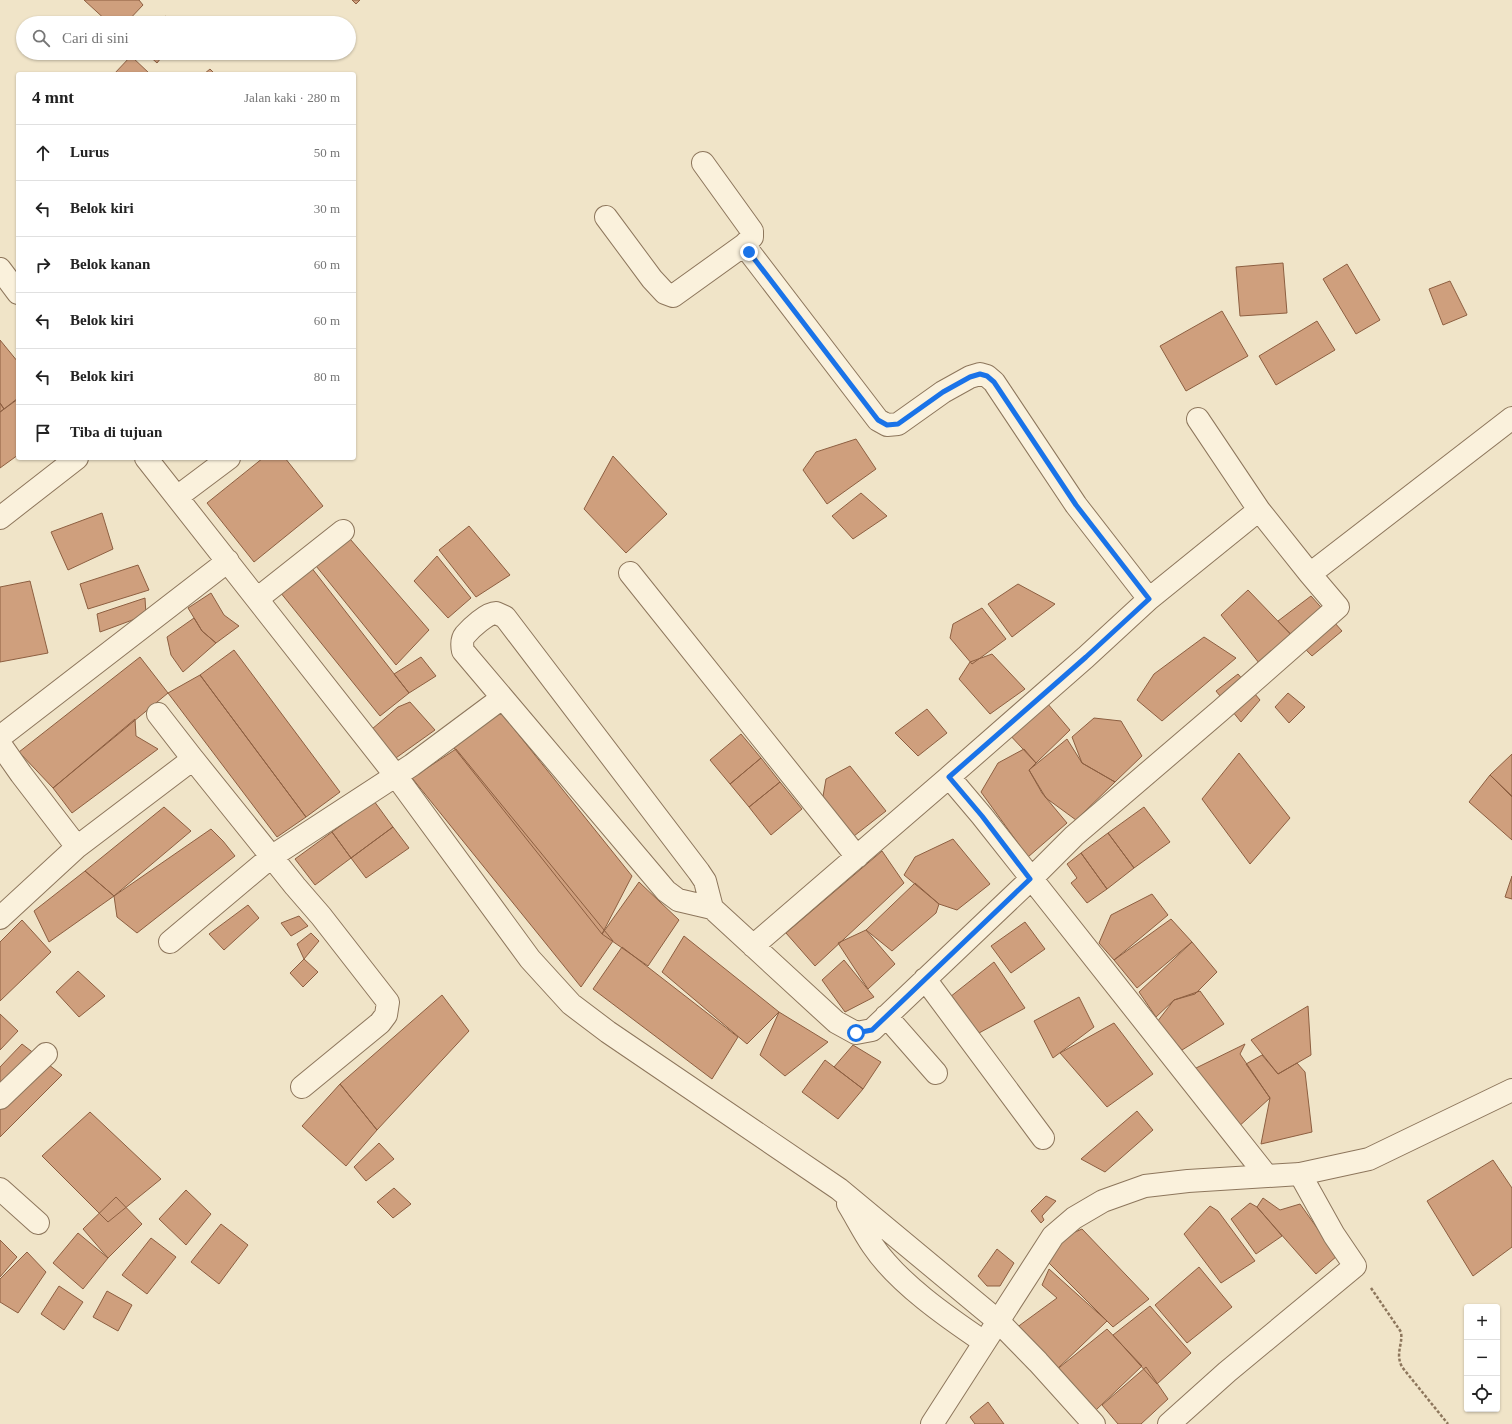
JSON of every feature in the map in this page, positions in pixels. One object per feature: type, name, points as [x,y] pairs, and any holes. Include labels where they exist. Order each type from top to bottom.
[{"type":"street","points":[[606,217],[656,283],[665,293],[673,296],[744,246],[752,237],[753,233],[703,163]]},
{"type":"street","points":[[744,246],[878,420],[887,425],[898,424],[943,392],[980,374],[987,376],[994,382],[1076,505],[1149,599]]},
{"type":"street","points":[[0,269],[16,290]]},
{"type":"street","points":[[1310,574],[1512,418]]},
{"type":"street","points":[[712,908],[705,881],[699,872],[505,617],[492,613],[464,636],[462,647],[463,651],[666,890],[678,900],[712,908],[836,1022],[856,1033],[872,1030],[1074,836],[1227,705],[1338,607],[1259,510],[1198,419]]},
{"type":"street","points":[[0,518],[73,460]]},
{"type":"street","points":[[148,460],[396,776],[530,959],[571,1004],[608,1032],[839,1189],[998,1321],[1038,1362],[1094,1424]]},
{"type":"street","points":[[177,497],[226,460]]},
{"type":"street","points":[[753,946],[1086,657],[1149,599],[1259,510]]},
{"type":"street","points":[[257,599],[343,531]]},
{"type":"street","points":[[0,737],[228,561]]},
{"type":"street","points":[[630,573],[857,857]]},
{"type":"street","points":[[170,942],[271,857],[396,776],[502,698]]},
{"type":"street","points":[[158,714],[271,857],[322,916],[388,1002],[386,1015],[380,1023],[302,1086]]},
{"type":"street","points":[[0,744],[77,847]]},
{"type":"street","points":[[0,918],[77,847],[193,759]]},
{"type":"street","points":[[949,777],[982,816],[1030,879],[1266,1176]]},
{"type":"street","points":[[925,979],[1043,1138]]},
{"type":"street","points":[[886,1016],[936,1073]]},
{"type":"street","points":[[0,1098],[46,1054]]},
{"type":"street","points":[[932,1424],[1053,1236],[1074,1218],[1103,1201],[1145,1186],[1188,1181],[1300,1174],[1369,1159],[1512,1090]]},
{"type":"street","points":[[1169,1424],[1227,1372],[1355,1266],[1334,1235],[1300,1174]]},
{"type":"street","points":[[0,1189],[38,1223]]},
{"type":"street","points":[[839,1189],[873,1246],[898,1276],[956,1323],[984,1342]]},
{"type":"path","points":[[1355,1266],[1401,1332],[1402,1338],[1398,1353],[1399,1361],[1402,1367],[1448,1424]]},
{"type":"building","points":[[84,0],[139,0],[143,5],[133,16],[101,16]]},
{"type":"building","points":[[352,0],[360,0],[356,4]]},
{"type":"building","points":[[127,60],[135,60],[148,72],[116,72]]},
{"type":"building","points":[[1283,263],[1287,313],[1240,316],[1236,267]]},
{"type":"building","points":[[1347,264],[1380,320],[1356,334],[1323,279]]},
{"type":"building","points":[[1450,281],[1467,315],[1443,325],[1429,289]]},
{"type":"building","points":[[1222,311],[1248,356],[1186,391],[1160,346]]},
{"type":"building","points":[[1317,321],[1335,350],[1276,385],[1259,356]]},
{"type":"building","points":[[0,340],[16,360],[16,400],[4,409],[0,403]]},
{"type":"building","points":[[16,400],[16,456],[0,468],[0,412]]},
{"type":"building","points":[[0,403],[4,409],[0,412]]},
{"type":"building","points":[[856,439],[876,469],[827,504],[803,470],[816,452]]},
{"type":"building","points":[[613,456],[667,514],[626,553],[584,509]]},
{"type":"building","points":[[261,460],[287,460],[323,506],[254,562],[207,503]]},
{"type":"building","points":[[861,493],[887,516],[853,539],[832,516]]},
{"type":"building","points":[[102,513],[113,549],[68,570],[51,532]]},
{"type":"building","points":[[469,526],[510,575],[476,597],[439,550]]},
{"type":"building","points":[[344,532],[429,630],[396,665],[312,561]]},
{"type":"building","points":[[437,556],[471,598],[448,618],[414,581]]},
{"type":"building","points":[[307,562],[409,693],[380,716],[276,587]]},
{"type":"building","points":[[138,565],[149,590],[88,609],[80,584]]},
{"type":"building","points":[[30,581],[48,653],[0,662],[0,587]]},
{"type":"building","points":[[1018,584],[1055,604],[1012,637],[988,604]]},
{"type":"building","points":[[1248,590],[1296,640],[1263,668],[1221,615]]},
{"type":"building","points":[[211,593],[224,615],[239,626],[216,643],[202,631],[188,608]]},
{"type":"building","points":[[1311,596],[1342,631],[1312,656],[1278,621]]},
{"type":"building","points":[[145,598],[146,615],[100,632],[97,614]]},
{"type":"building","points":[[982,608],[1006,639],[972,664],[950,638],[953,624]]},
{"type":"building","points":[[194,618],[202,631],[216,643],[183,672],[171,655],[167,637]]},
{"type":"building","points":[[1204,637],[1236,658],[1162,721],[1137,700],[1154,674]]},
{"type":"building","points":[[234,650],[340,792],[306,817],[200,675]]},
{"type":"building","points":[[992,654],[1025,689],[990,714],[959,679],[970,662]]},
{"type":"building","points":[[140,657],[168,693],[53,788],[19,752]]},
{"type":"building","points":[[421,657],[436,676],[409,693],[394,674]]},
{"type":"building","points":[[1238,674],[1260,700],[1241,722],[1216,691]]},
{"type":"building","points":[[200,675],[306,817],[277,837],[168,693]]},
{"type":"building","points":[[1288,693],[1305,707],[1289,723],[1275,707]]},
{"type":"building","points":[[410,702],[435,730],[393,760],[372,729],[398,707]]},
{"type":"building","points":[[1047,703],[1070,730],[1036,763],[1007,732]]},
{"type":"building","points":[[494,704],[632,876],[602,934],[447,739]]},
{"type":"building","points":[[927,709],[947,733],[918,756],[895,733]]},
{"type":"building","points":[[1094,718],[1121,721],[1142,756],[1115,782],[1082,763],[1072,737]]},
{"type":"building","points":[[135,719],[136,736],[158,749],[72,813],[53,788]]},
{"type":"building","points":[[741,734],[761,758],[730,784],[710,760]]},
{"type":"building","points":[[1067,739],[1082,763],[1115,782],[1076,820],[1046,798],[1029,770]]},
{"type":"building","points":[[456,749],[613,941],[581,987],[412,778]]},
{"type":"building","points":[[1024,749],[1036,763],[1029,770],[1042,793],[1067,823],[1028,857],[981,792],[998,763]]},
{"type":"building","points":[[1239,753],[1290,818],[1250,864],[1202,799]]},
{"type":"building","points":[[1512,754],[1512,797],[1490,775]]},
{"type":"building","points":[[761,758],[780,782],[749,807],[730,784]]},
{"type":"building","points":[[850,766],[886,811],[854,836],[822,802],[826,779]]},
{"type":"building","points":[[1490,775],[1512,796],[1512,840],[1469,802]]},
{"type":"building","points":[[780,782],[802,809],[771,835],[749,807]]},
{"type":"building","points":[[374,801],[393,827],[351,858],[332,832]]},
{"type":"building","points":[[164,807],[191,831],[114,896],[85,871]]},
{"type":"building","points":[[1144,807],[1170,842],[1134,868],[1108,833]]},
{"type":"building","points":[[393,827],[409,848],[366,878],[351,858]]},
{"type":"building","points":[[211,829],[235,856],[137,933],[117,917],[114,896]]},
{"type":"building","points":[[332,832],[351,858],[315,885],[295,859]]},
{"type":"building","points":[[1108,833],[1134,868],[1107,889],[1081,853]]},
{"type":"building","points":[[953,839],[990,884],[957,910],[939,904],[904,875],[915,857]]},
{"type":"building","points":[[882,851],[904,883],[815,966],[786,933]]},
{"type":"building","points":[[1081,853],[1107,889],[1087,903],[1071,883],[1077,878],[1067,864]]},
{"type":"building","points":[[85,871],[114,896],[49,942],[34,911]]},
{"type":"building","points":[[1512,876],[1512,899],[1505,897]]},
{"type":"building","points":[[639,882],[679,920],[648,966],[602,934]]},
{"type":"building","points":[[915,883],[939,904],[936,913],[892,951],[866,930]]},
{"type":"building","points":[[1152,894],[1168,915],[1114,960],[1099,943],[1111,915]]},
{"type":"building","points":[[248,905],[259,918],[224,950],[209,934]]},
{"type":"building","points":[[299,916],[308,926],[291,936],[281,923]]},
{"type":"building","points":[[1171,919],[1192,942],[1137,988],[1114,960]]},
{"type":"building","points":[[22,920],[51,952],[0,1001],[0,942]]},
{"type":"building","points":[[1025,922],[1045,949],[1011,973],[991,946]]},
{"type":"building","points":[[866,930],[895,964],[868,989],[838,943]]},
{"type":"building","points":[[311,933],[319,941],[304,959],[297,944]]},
{"type":"building","points":[[684,936],[779,1012],[747,1044],[662,972]]},
{"type":"building","points":[[1192,942],[1217,972],[1195,994],[1174,1000],[1156,1017],[1139,992]]},
{"type":"building","points":[[622,947],[738,1037],[712,1079],[593,989]]},
{"type":"building","points":[[304,959],[318,972],[303,987],[290,973]]},
{"type":"building","points":[[844,960],[874,997],[845,1012],[822,980]]},
{"type":"building","points":[[994,962],[1025,1008],[979,1033],[950,997]]},
{"type":"building","points":[[78,971],[105,996],[79,1017],[56,992]]},
{"type":"building","points":[[1200,991],[1224,1024],[1182,1050],[1157,1022],[1174,1000]]},
{"type":"building","points":[[442,995],[469,1031],[377,1130],[340,1084]]},
{"type":"building","points":[[1079,997],[1094,1027],[1053,1058],[1034,1021]]},
{"type":"building","points":[[1308,1006],[1311,1055],[1278,1074],[1251,1040]]},
{"type":"building","points":[[779,1012],[828,1042],[785,1076],[760,1055]]},
{"type":"building","points":[[0,1014],[18,1031],[0,1050]]},
{"type":"building","points":[[1114,1023],[1153,1074],[1107,1107],[1060,1053]]},
{"type":"building","points":[[22,1044],[62,1075],[0,1137],[0,1067]]},
{"type":"building","points":[[1245,1044],[1240,1054],[1270,1098],[1236,1129],[1194,1069]]},
{"type":"building","points":[[853,1045],[881,1062],[863,1089],[834,1067]]},
{"type":"building","points":[[1262,1055],[1278,1074],[1297,1063],[1305,1072],[1312,1132],[1261,1144],[1270,1098],[1246,1064]]},
{"type":"building","points":[[825,1060],[863,1089],[838,1119],[802,1092]]},
{"type":"building","points":[[340,1084],[377,1130],[346,1166],[302,1126]]},
{"type":"building","points":[[1137,1111],[1153,1130],[1105,1172],[1081,1159]]},
{"type":"building","points":[[90,1112],[161,1179],[108,1222],[42,1156]]},
{"type":"building","points":[[379,1143],[394,1159],[366,1181],[354,1167]]},
{"type":"building","points":[[1493,1160],[1512,1188],[1512,1247],[1473,1276],[1427,1201]]},
{"type":"building","points":[[394,1188],[411,1204],[393,1218],[377,1202]]},
{"type":"building","points":[[186,1190],[211,1214],[186,1245],[159,1219]]},
{"type":"building","points":[[1046,1196],[1056,1201],[1042,1216],[1044,1220],[1041,1223],[1031,1211]]},
{"type":"building","points":[[116,1197],[142,1224],[108,1258],[83,1229]]},
{"type":"building","points":[[1263,1198],[1280,1210],[1300,1204],[1337,1256],[1316,1274],[1257,1207]]},
{"type":"building","points":[[1250,1203],[1257,1207],[1282,1236],[1256,1254],[1231,1219]]},
{"type":"building","points":[[1210,1206],[1218,1211],[1255,1261],[1221,1283],[1184,1234]]},
{"type":"building","points":[[221,1224],[248,1245],[219,1284],[191,1262]]},
{"type":"building","points":[[1082,1229],[1149,1299],[1113,1327],[1047,1261],[1059,1239]]},
{"type":"building","points":[[78,1233],[108,1258],[83,1289],[53,1263]]},
{"type":"building","points":[[151,1238],[176,1257],[147,1294],[122,1275]]},
{"type":"building","points":[[0,1240],[17,1257],[0,1277]]},
{"type":"building","points":[[997,1249],[1014,1263],[1000,1286],[987,1286],[978,1276]]},
{"type":"building","points":[[27,1252],[46,1272],[18,1313],[0,1302],[0,1279]]},
{"type":"building","points":[[1199,1267],[1232,1307],[1187,1343],[1155,1305]]},
{"type":"building","points":[[1049,1269],[1107,1321],[1055,1371],[1016,1328],[1057,1298],[1042,1285]]},
{"type":"building","points":[[59,1286],[83,1302],[64,1330],[41,1314]]},
{"type":"building","points":[[107,1291],[132,1305],[118,1331],[93,1317]]},
{"type":"building","points":[[1150,1306],[1191,1353],[1157,1384],[1113,1335]]},
{"type":"building","points":[[1107,1329],[1142,1366],[1096,1410],[1055,1371]]},
{"type":"building","points":[[1146,1367],[1168,1399],[1141,1424],[1118,1424],[1102,1405]]},
{"type":"building","points":[[988,1402],[1004,1424],[975,1424],[970,1417]]},
{"type":"route","points":[[749,252],[878,420],[887,425],[898,424],[943,392],[970,377],[980,374],[987,376],[994,382],[1011,410],[1076,505],[1149,599],[1086,657],[949,777],[982,816],[1030,879],[872,1030],[856,1033]]}]
